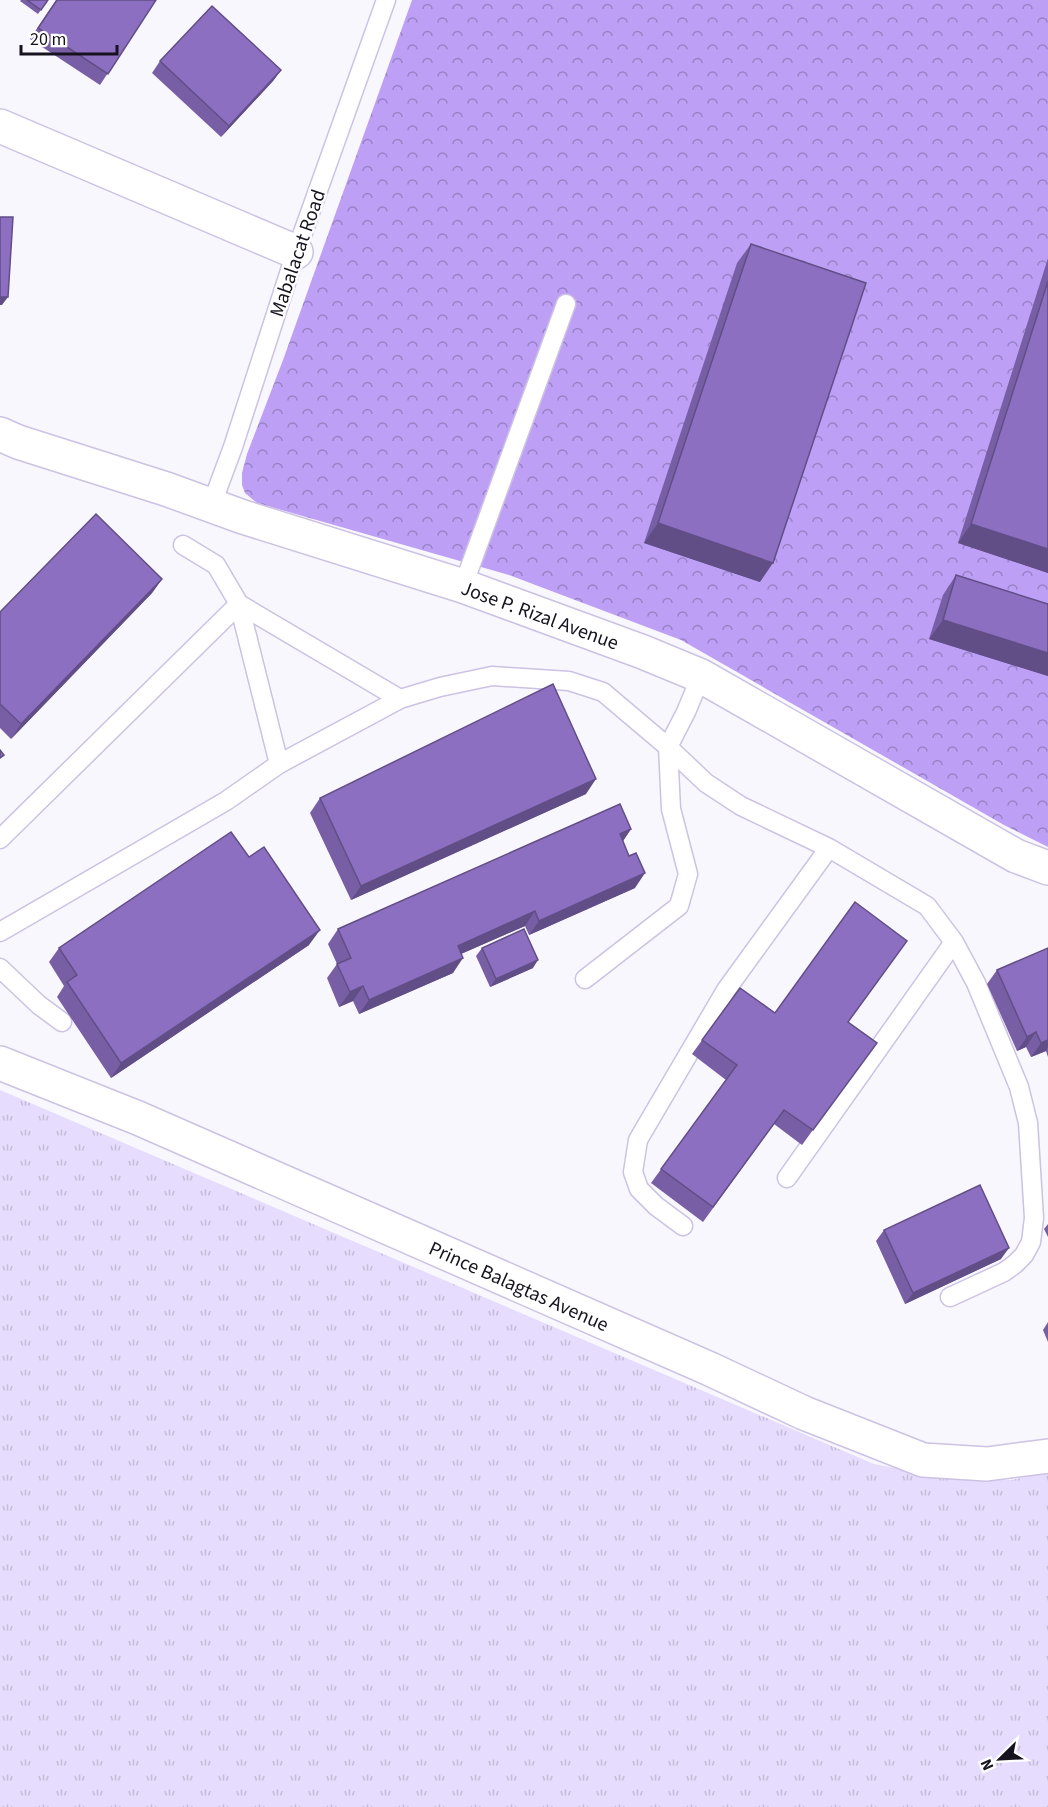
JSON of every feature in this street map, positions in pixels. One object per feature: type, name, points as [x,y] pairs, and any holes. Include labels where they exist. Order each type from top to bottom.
[{"type":"street","points":[[0,126],[296,252]]},
{"type":"street","name":"Jose P. Rizal Avenue","points":[[0,434],[211,506],[463,586],[643,652],[701,676],[1016,856],[1048,868]]},
{"type":"street","name":"Prince Balagtas Avenue","points":[[0,1063],[138,1118],[689,1360],[804,1413],[923,1460],[987,1464],[1048,1456]]},
{"type":"lane","name":"Mabalacat Road","points":[[211,506],[233,447],[296,252],[386,0]]},
{"type":"lane","points":[[463,586],[566,304]]},
{"type":"lane","points":[[183,545],[216,565],[239,603],[279,764]]},
{"type":"lane","points":[[239,603],[400,699]]},
{"type":"lane","points":[[0,839],[239,603]]},
{"type":"lane","points":[[0,932],[226,801],[279,764],[400,699],[440,687],[492,676],[569,681],[603,692],[668,747],[706,783],[741,806],[829,848],[927,906],[954,942],[976,983],[1019,1087],[1028,1123],[1034,1218],[1031,1242],[1020,1259],[1004,1272],[950,1298]]},
{"type":"lane","points":[[585,979],[679,906],[688,874],[671,809],[668,747],[701,676]]},
{"type":"lane","points":[[683,1226],[656,1206],[639,1189],[633,1172],[638,1140],[726,990],[829,848]]},
{"type":"lane","points":[[787,1178],[954,942]]},
{"type":"lane","points":[[0,968],[39,1005],[62,1022]]},
{"type":"green space","points":[[412,0],[1048,0],[1048,847],[1004,825],[681,640],[509,575],[257,503],[245,493],[242,473],[247,454]]},
{"type":"green space","points":[[0,1090],[874,1464],[942,1477],[1011,1480],[1048,1472],[1048,1807],[0,1807]]},
{"type":"building","points":[[27,0],[48,0],[41,10]]},
{"type":"building","points":[[57,0],[156,0],[108,74],[38,28]]},
{"type":"building","points":[[212,6],[281,70],[229,126],[160,61]]},
{"type":"building","points":[[0,217],[13,217],[8,297],[0,297]]},
{"type":"building","points":[[751,244],[866,283],[773,563],[658,523]]},
{"type":"building","points":[[1048,281],[1048,549],[971,524]]},
{"type":"building","points":[[96,514],[162,579],[21,724],[0,704],[0,612]]},
{"type":"building","points":[[956,575],[1048,604],[1048,653],[943,620]]},
{"type":"building","points":[[553,684],[596,779],[361,886],[320,798]]},
{"type":"building","points":[[620,804],[631,829],[620,834],[629,856],[636,853],[645,873],[539,921],[535,911],[458,946],[463,958],[369,1000],[363,986],[350,992],[337,964],[351,958],[338,929]]},
{"type":"building","points":[[231,832],[249,857],[264,847],[320,930],[121,1063],[67,982],[77,975],[59,948]]},
{"type":"building","points":[[855,902],[907,941],[848,1022],[877,1043],[813,1130],[784,1110],[713,1207],[661,1169],[737,1065],[702,1040],[740,988],[775,1013]]},
{"type":"building","points":[[524,929],[538,960],[496,979],[482,948]]},
{"type":"building","points":[[1048,948],[1048,1040],[1041,1043],[1036,1032],[1027,1037],[997,970]]},
{"type":"building","points":[[980,1185],[1009,1248],[913,1293],[884,1230]]}]
